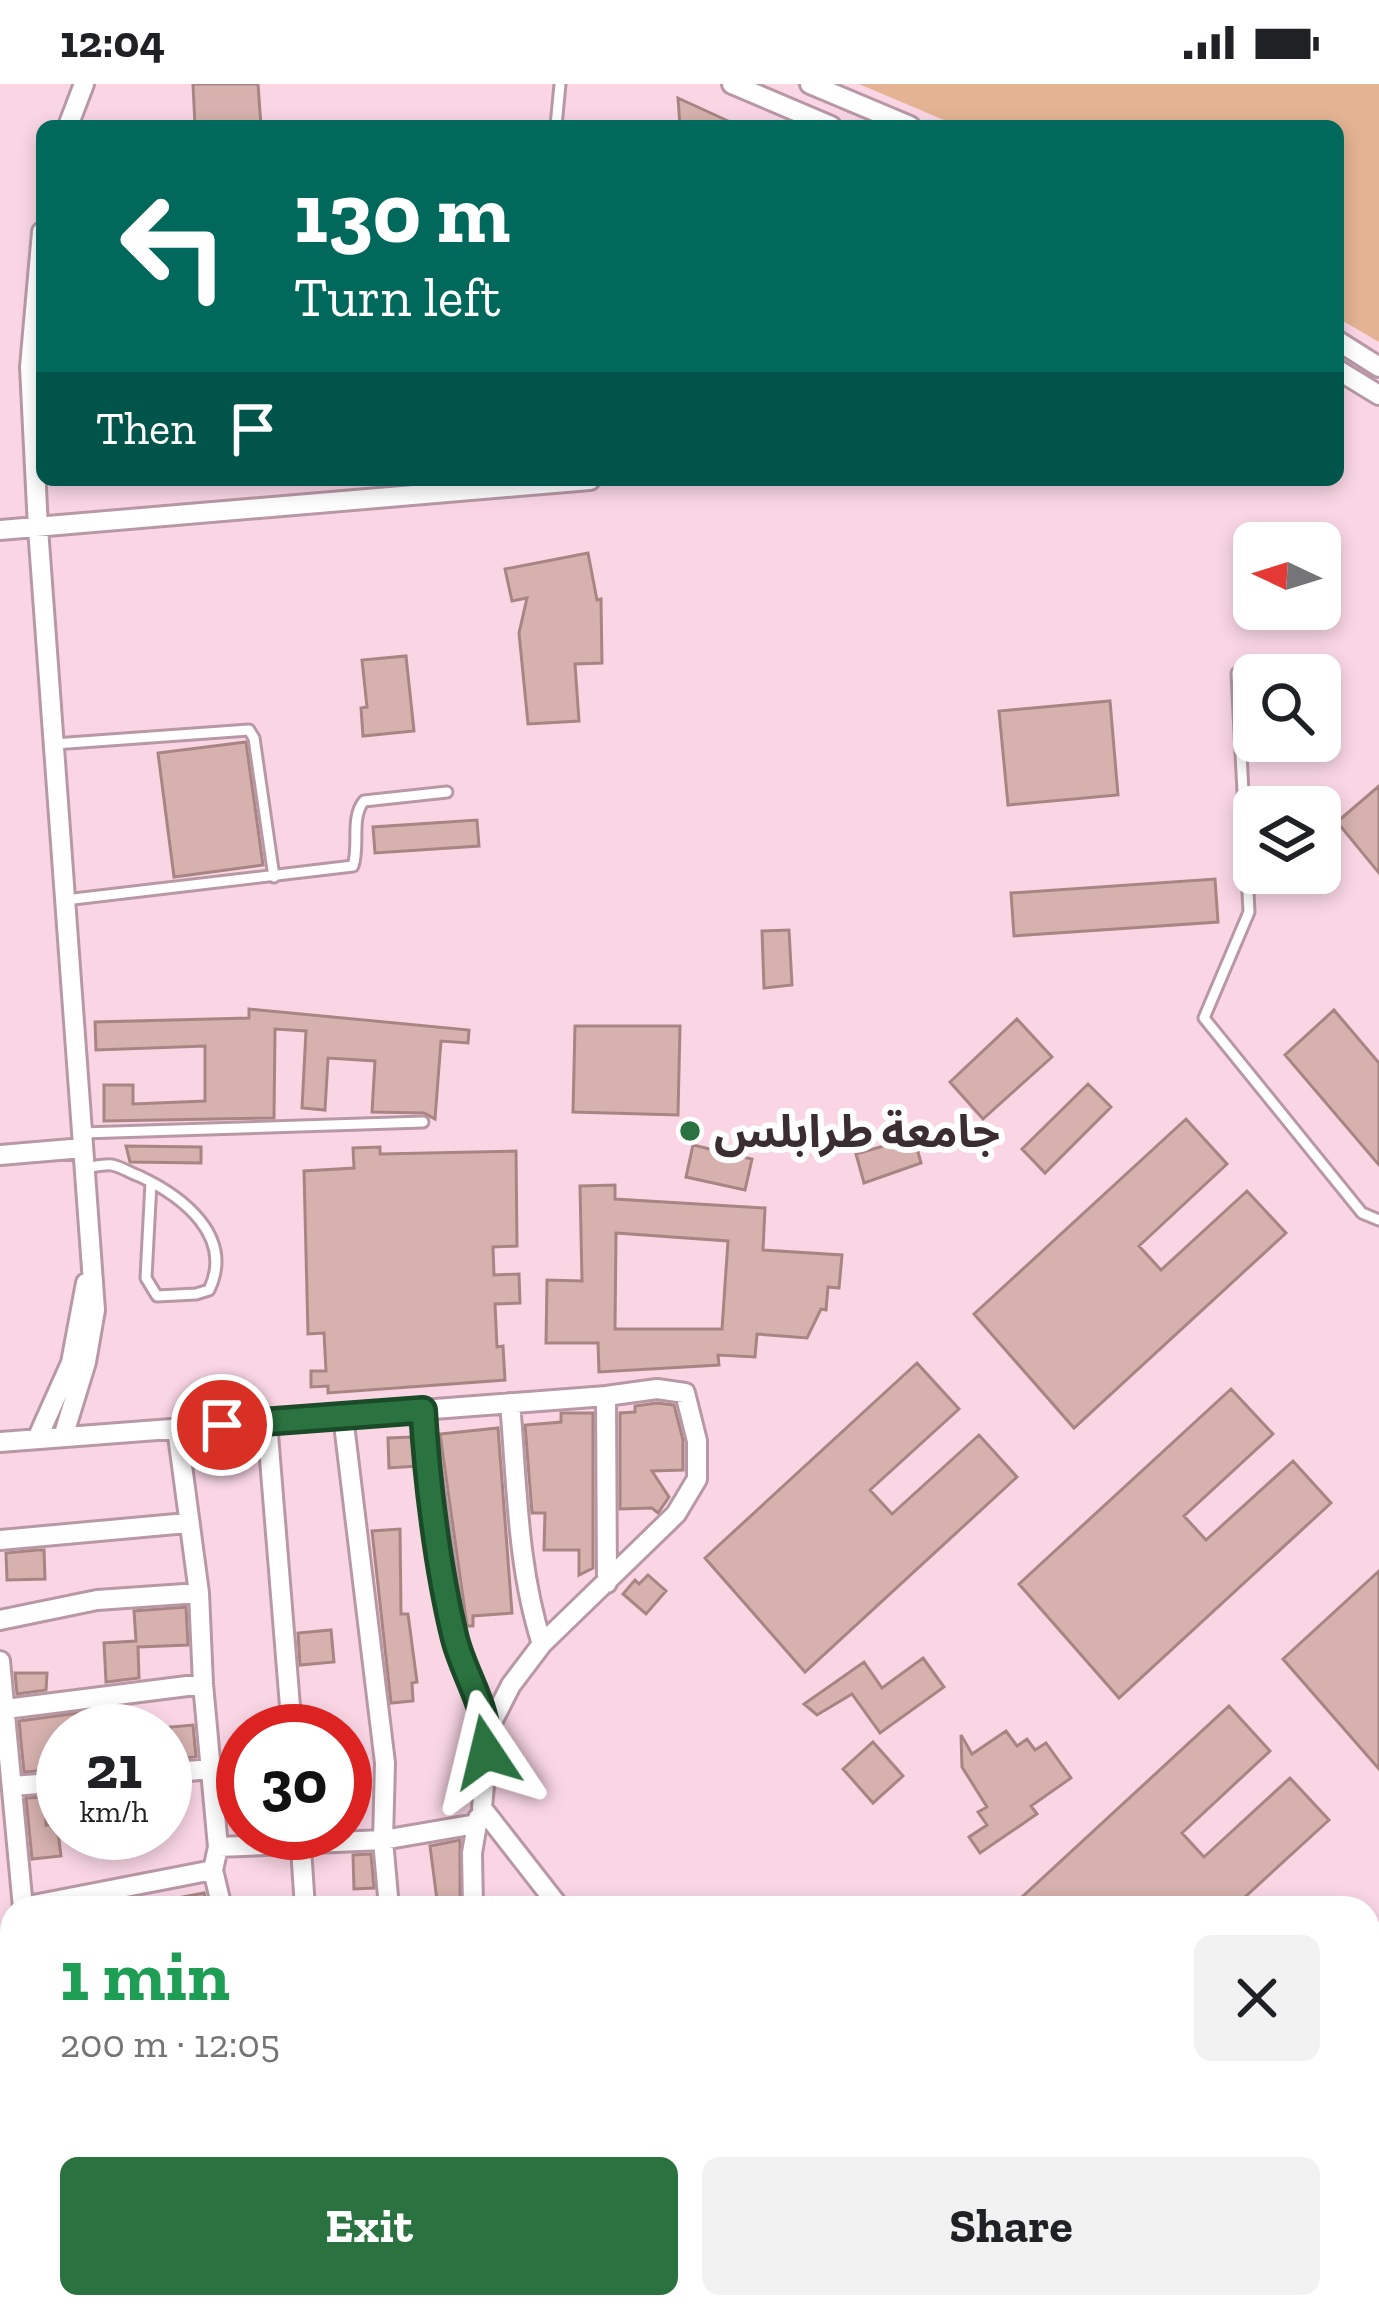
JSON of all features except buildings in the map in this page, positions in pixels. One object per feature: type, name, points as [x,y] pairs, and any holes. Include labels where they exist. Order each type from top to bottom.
[{"type":"street","points":[[70,120],[84,84]]},
{"type":"street","points":[[733,84],[817,120]]},
{"type":"street","points":[[810,84],[896,120]]},
{"type":"street","points":[[36,300],[30,368],[38,528],[95,1310],[86,1362],[63,1437]]},
{"type":"street","points":[[1344,345],[1379,367]]},
{"type":"street","points":[[1344,374],[1379,395]]},
{"type":"street","points":[[0,530],[521,486]]},
{"type":"street","points":[[0,1155],[83,1150]]},
{"type":"street","points":[[38,1439],[71,1363],[91,1254]]},
{"type":"street","points":[[0,1442],[657,1389],[685,1393],[699,1463],[697,1479],[676,1514],[542,1644],[511,1685],[489,1728],[472,1853],[473,1896]]},
{"type":"street","points":[[606,1396],[607,1583]]},
{"type":"street","points":[[510,1403],[524,1566],[542,1644]]},
{"type":"street","points":[[423,1410],[456,1642],[489,1728]]},
{"type":"street","points":[[344,1416],[385,1763],[383,1840],[388,1896]]},
{"type":"street","points":[[267,1422],[290,1704]]},
{"type":"street","points":[[177,1428],[199,1593],[202,1684],[216,1825]]},
{"type":"street","points":[[0,1540],[187,1523]]},
{"type":"street","points":[[0,1620],[97,1600],[199,1593]]},
{"type":"street","points":[[0,1660],[13,1786],[10,1880]]},
{"type":"street","points":[[6,1709],[202,1684]]},
{"type":"street","points":[[192,1771],[211,1769]]},
{"type":"street","points":[[13,1786],[36,1784]]},
{"type":"street","points":[[372,1840],[479,1816]]},
{"type":"street","points":[[479,1816],[549,1896]]},
{"type":"street","points":[[216,1856],[213,1870],[219,1896]]},
{"type":"street","points":[[301,1860],[303,1896]]},
{"type":"street","points":[[83,1896],[213,1870]]},
{"type":"lane","points":[[557,120],[560,84]]},
{"type":"lane","points":[[54,744],[249,730],[274,877]]},
{"type":"lane","points":[[1241,762],[1249,912],[1204,1018],[1362,1213],[1379,1220]]},
{"type":"lane","points":[[65,900],[353,866],[357,810],[364,801],[447,792]]},
{"type":"lane","points":[[83,1150],[423,1122]]},
{"type":"lane","points":[[83,1150],[151,1182],[202,1218],[210,1231],[216,1276],[209,1290],[157,1296],[149,1289],[151,1182]]},
{"type":"shaded area","points":[[859,84],[1379,84],[1379,342],[1344,322],[1344,120],[944,120]]},
{"type":"place","name":"جامعة طرابلس","points":[[690,1131]]},
{"type":"route","points":[[222,1425],[423,1410],[448,1603],[456,1642],[489,1728],[486,1752]]}]
